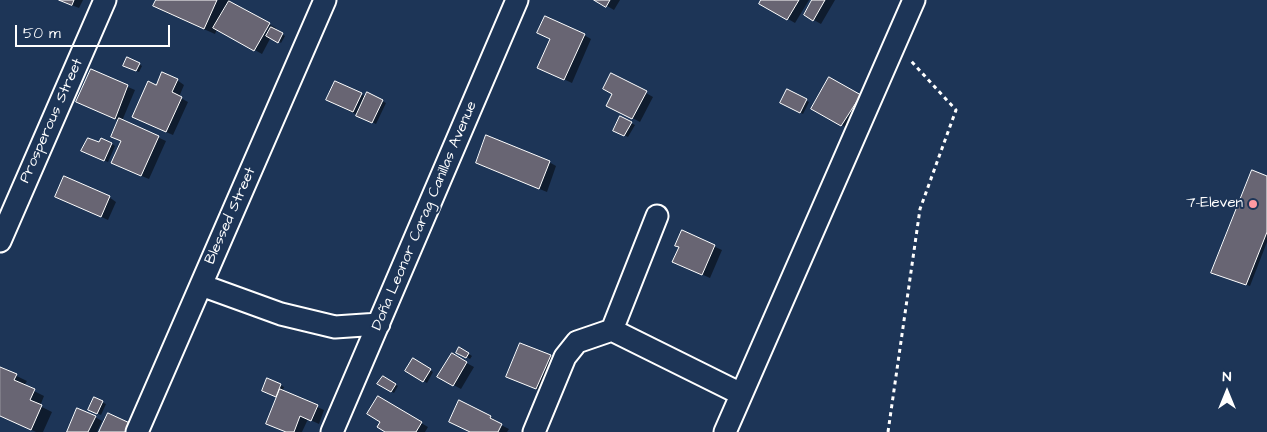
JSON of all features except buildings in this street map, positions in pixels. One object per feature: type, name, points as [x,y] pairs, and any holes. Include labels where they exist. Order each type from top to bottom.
[{"type":"street","name":"Prosperous Street","points":[[0,241],[7,209],[105,0]]},
{"type":"street","name":"Blessed Street","points":[[137,432],[325,0]]},
{"type":"street","name":"Doña Leonor Carag Canillas Avenue","points":[[332,432],[517,0]]},
{"type":"street","points":[[725,432],[914,0]]},
{"type":"street","points":[[612,330],[657,216]]},
{"type":"street","points":[[201,285],[281,314],[335,327],[379,324]]},
{"type":"street","points":[[534,432],[565,357],[577,342],[612,330],[742,394]]},
{"type":"path","points":[[888,432],[920,209],[956,110],[895,44]]},
{"type":"place","name":"7-Eleven","points":[[1253,204]]}]
